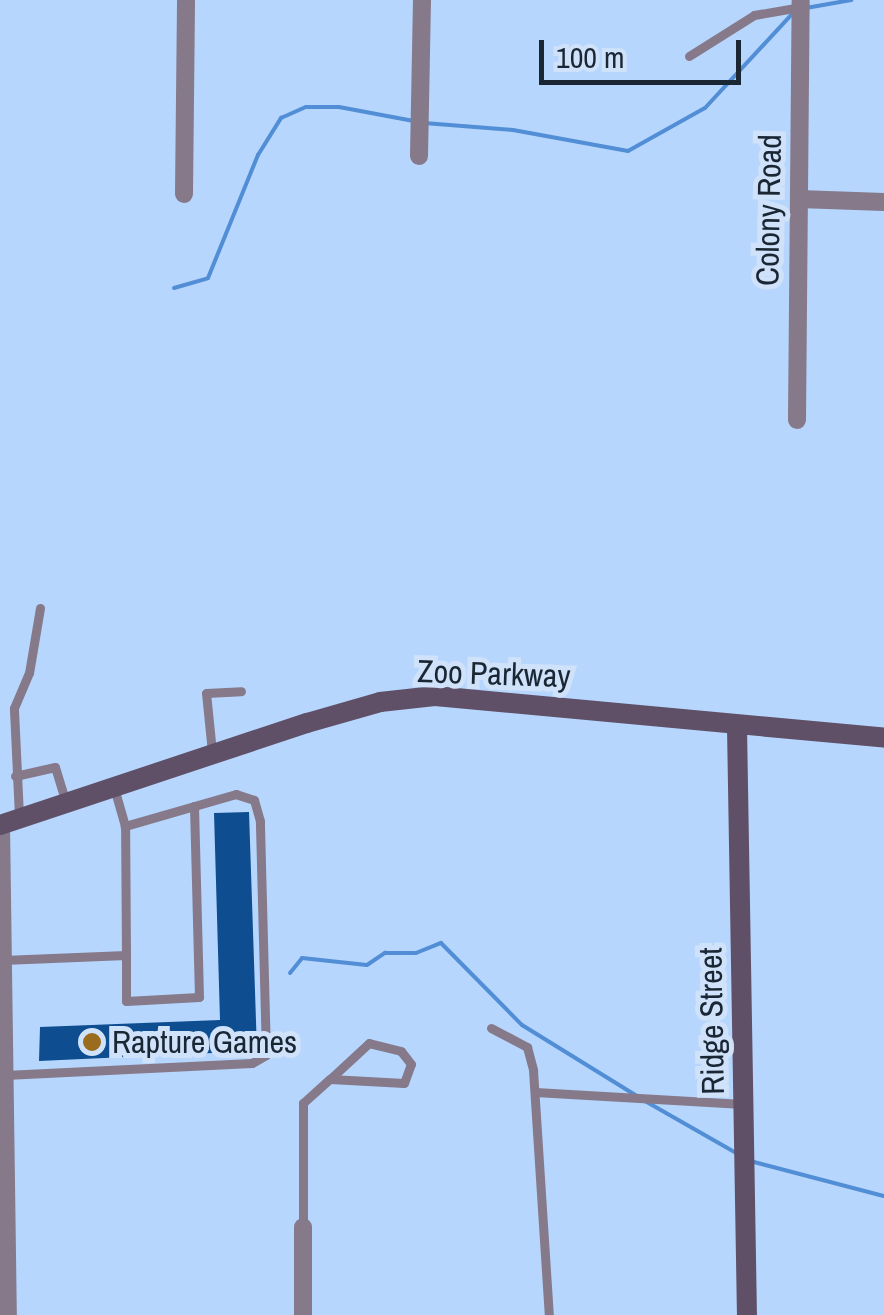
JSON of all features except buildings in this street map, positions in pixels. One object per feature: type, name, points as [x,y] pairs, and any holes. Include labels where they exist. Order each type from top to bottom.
[{"type":"main road","name":"Zoo Parkway","points":[[7,823],[212,752],[380,702],[436,696],[518,699],[737,727],[884,738]]},
{"type":"main road","name":"Ridge Street","points":[[737,727],[746,1315]]},
{"type":"street","points":[[184,194],[186,0]]},
{"type":"street","points":[[419,156],[422,0]]},
{"type":"street","name":"Colony Road","points":[[797,420],[801,3]]},
{"type":"street","points":[[799,199],[884,202]]},
{"type":"street","points":[[7,823],[1,927],[8,1315]]},
{"type":"street","points":[[302,1315],[303,1227]]},
{"type":"lane","points":[[689,56],[754,14],[801,3]]},
{"type":"lane","points":[[7,823],[15,776],[14,708],[30,673],[40,608]]},
{"type":"lane","points":[[212,752],[206,693],[241,691]]},
{"type":"lane","points":[[15,776],[55,767],[66,802]]},
{"type":"lane","points":[[114,787],[126,826],[126,1001],[199,997],[194,806]]},
{"type":"lane","points":[[5,1075],[252,1063],[266,1054],[258,809],[245,793],[126,826]]},
{"type":"lane","points":[[3,960],[126,955]]},
{"type":"lane","points":[[491,1028],[527,1048],[535,1092],[549,1315]]},
{"type":"lane","points":[[303,1227],[303,1103],[369,1044],[402,1051],[411,1064],[404,1082],[395,1085],[330,1079]]},
{"type":"lane","points":[[535,1092],[743,1104]]},
{"type":"waterway","points":[[806,8],[851,0]]},
{"type":"waterway","points":[[424,123],[513,130],[628,151],[705,108],[792,14]]},
{"type":"waterway","points":[[174,288],[208,278],[258,155],[281,118],[306,107],[339,107],[414,121]]},
{"type":"waterway","points":[[290,973],[302,958],[367,965],[385,953],[416,953],[441,943],[522,1025],[637,1096]]},
{"type":"waterway","points":[[645,1101],[736,1153]]},
{"type":"waterway","points":[[754,1162],[884,1196]]},
{"type":"place","name":"Rapture Games","points":[[92,1042]]}]
